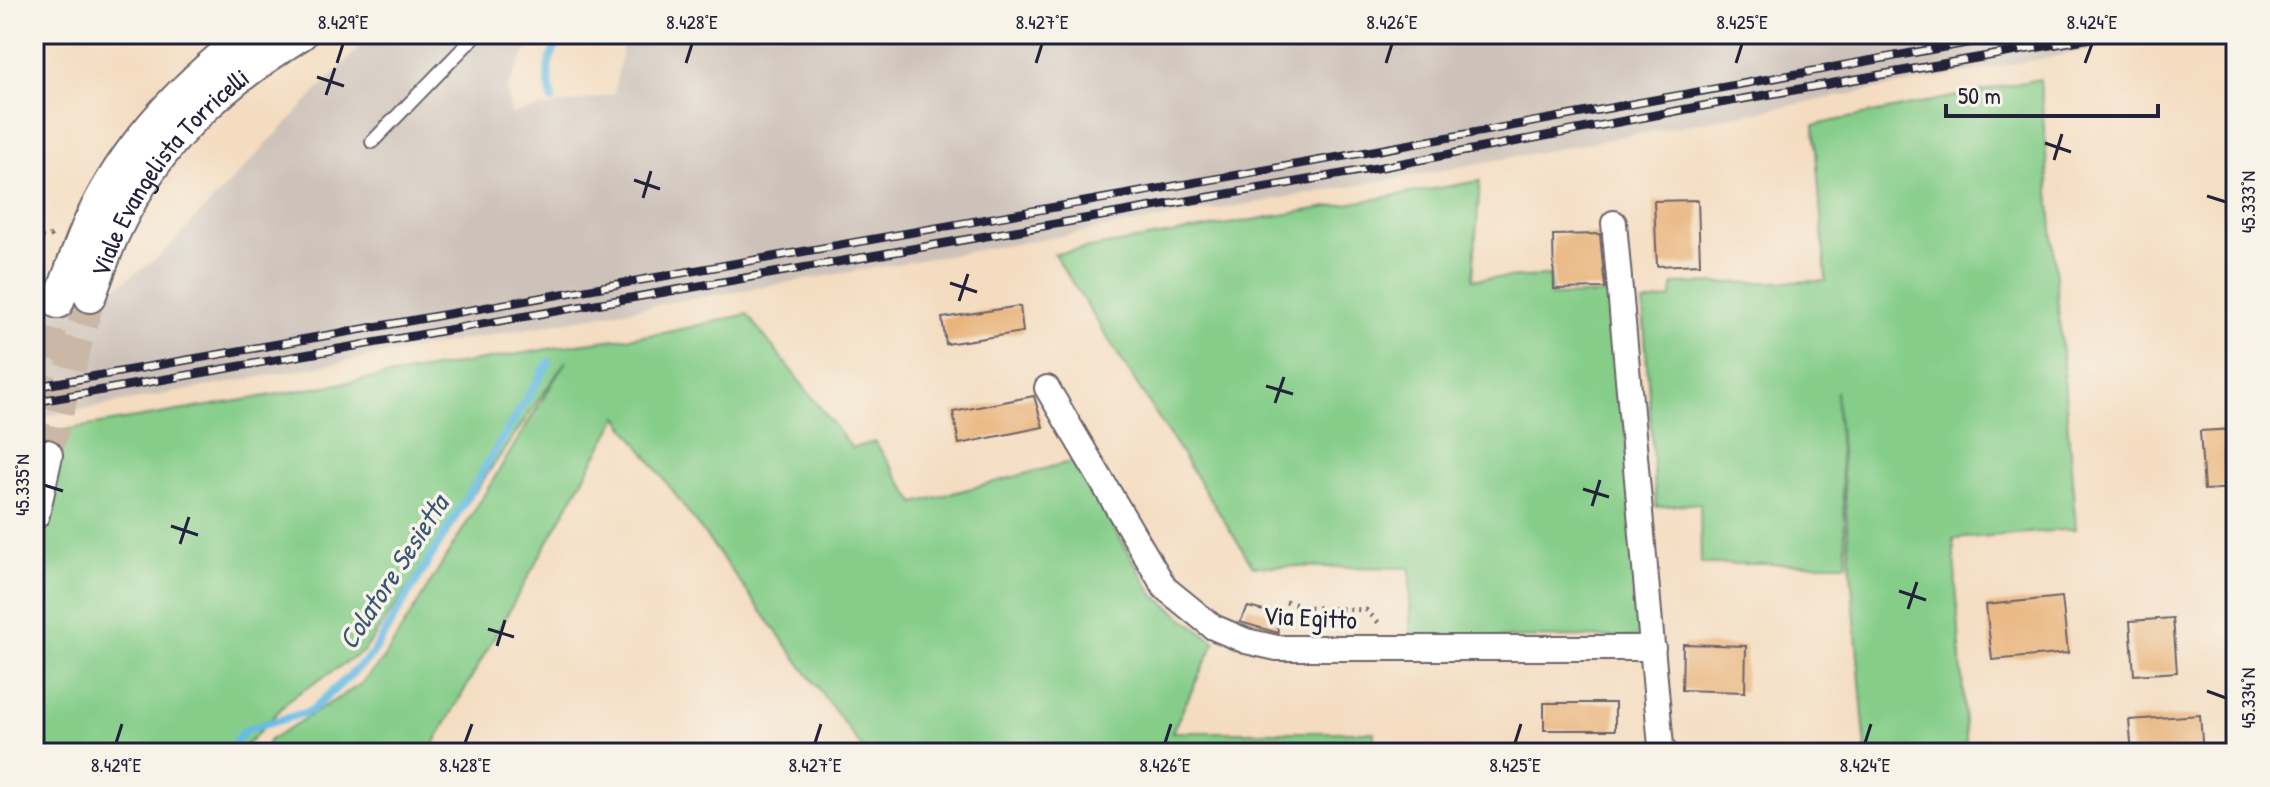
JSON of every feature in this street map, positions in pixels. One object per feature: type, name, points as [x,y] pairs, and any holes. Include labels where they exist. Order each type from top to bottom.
[{"type":"street","name":"Viale Evangelista Torricelli","points":[[58,303],[91,217],[123,162],[162,113],[215,60],[249,34]]},
{"type":"street","name":"Viale Evangelista Torricelli","points":[[90,297],[116,229],[146,176],[182,127],[232,83],[302,34]]},
{"type":"street","points":[[1614,223],[1661,746],[1665,753]]},
{"type":"street","name":"Via Egitto","points":[[1047,388],[1165,588],[1213,627],[1246,641],[1277,648],[1653,648]]},
{"type":"street","points":[[34,514],[47,455]]},
{"type":"lane","points":[[372,142],[477,34]]},
{"type":"path","points":[[1286,602],[1305,607],[1366,610],[1379,622],[1382,648]]},
{"type":"shaded area","points":[[372,34],[535,34],[507,88],[511,114],[614,94],[625,34],[2175,34],[1383,181],[651,306],[34,418],[34,309],[100,298],[159,257]]},
{"type":"green space","points":[[2040,79],[2076,529],[1953,539],[1967,753],[1866,753],[1836,391],[1847,564],[1701,564],[1700,503],[1656,507],[1643,303],[1671,298],[1674,284],[1826,281],[1814,125]]},
{"type":"green space","points":[[1480,181],[1473,279],[1550,276],[1551,296],[1615,294],[1641,637],[1410,638],[1410,568],[1253,566],[1054,254]]},
{"type":"green space","points":[[747,314],[852,448],[875,442],[915,503],[1074,461],[1154,595],[1215,642],[1172,732],[1374,732],[1374,753],[866,753],[618,417],[429,753],[260,753],[270,740],[361,684],[383,660],[566,361],[364,651],[291,698],[239,753],[34,753],[34,435],[578,344],[664,333]]},
{"type":"building","points":[[1698,200],[1700,264],[1657,266],[1654,201]]},
{"type":"building","points":[[1600,234],[1605,288],[1554,289],[1553,235]]},
{"type":"building","points":[[1020,306],[1023,332],[946,344],[942,318]]},
{"type":"building","points":[[1034,396],[1043,427],[959,444],[953,412]]},
{"type":"building","points":[[2236,429],[2236,488],[2204,490],[2200,431]]},
{"type":"building","points":[[2062,597],[2068,653],[1992,660],[1986,605]]},
{"type":"building","points":[[1248,607],[1276,614],[1278,633],[1240,622]]},
{"type":"building","points":[[2173,618],[2177,672],[2134,675],[2130,621]]},
{"type":"building","points":[[1683,644],[1746,646],[1745,692],[1682,690]]},
{"type":"building","points":[[1544,703],[1615,703],[1615,730],[1544,730]]},
{"type":"building","points":[[2200,715],[2203,753],[2132,753],[2129,720]]},
{"type":"waterway","name":"Colatore Sesietta","points":[[552,100],[549,66],[553,51],[564,34]]},
{"type":"waterway","name":"Colatore Sesietta","points":[[228,753],[245,730],[311,711],[371,656],[549,362]]},
{"type":"tunnel","points":[[47,455],[90,297]]},
{"type":"tunnel","points":[[34,402],[58,303]]},
{"type":"railway","points":[[34,387],[1379,150],[2016,34]]},
{"type":"railway","points":[[34,402],[1382,167],[1708,105],[2114,34]]}]
